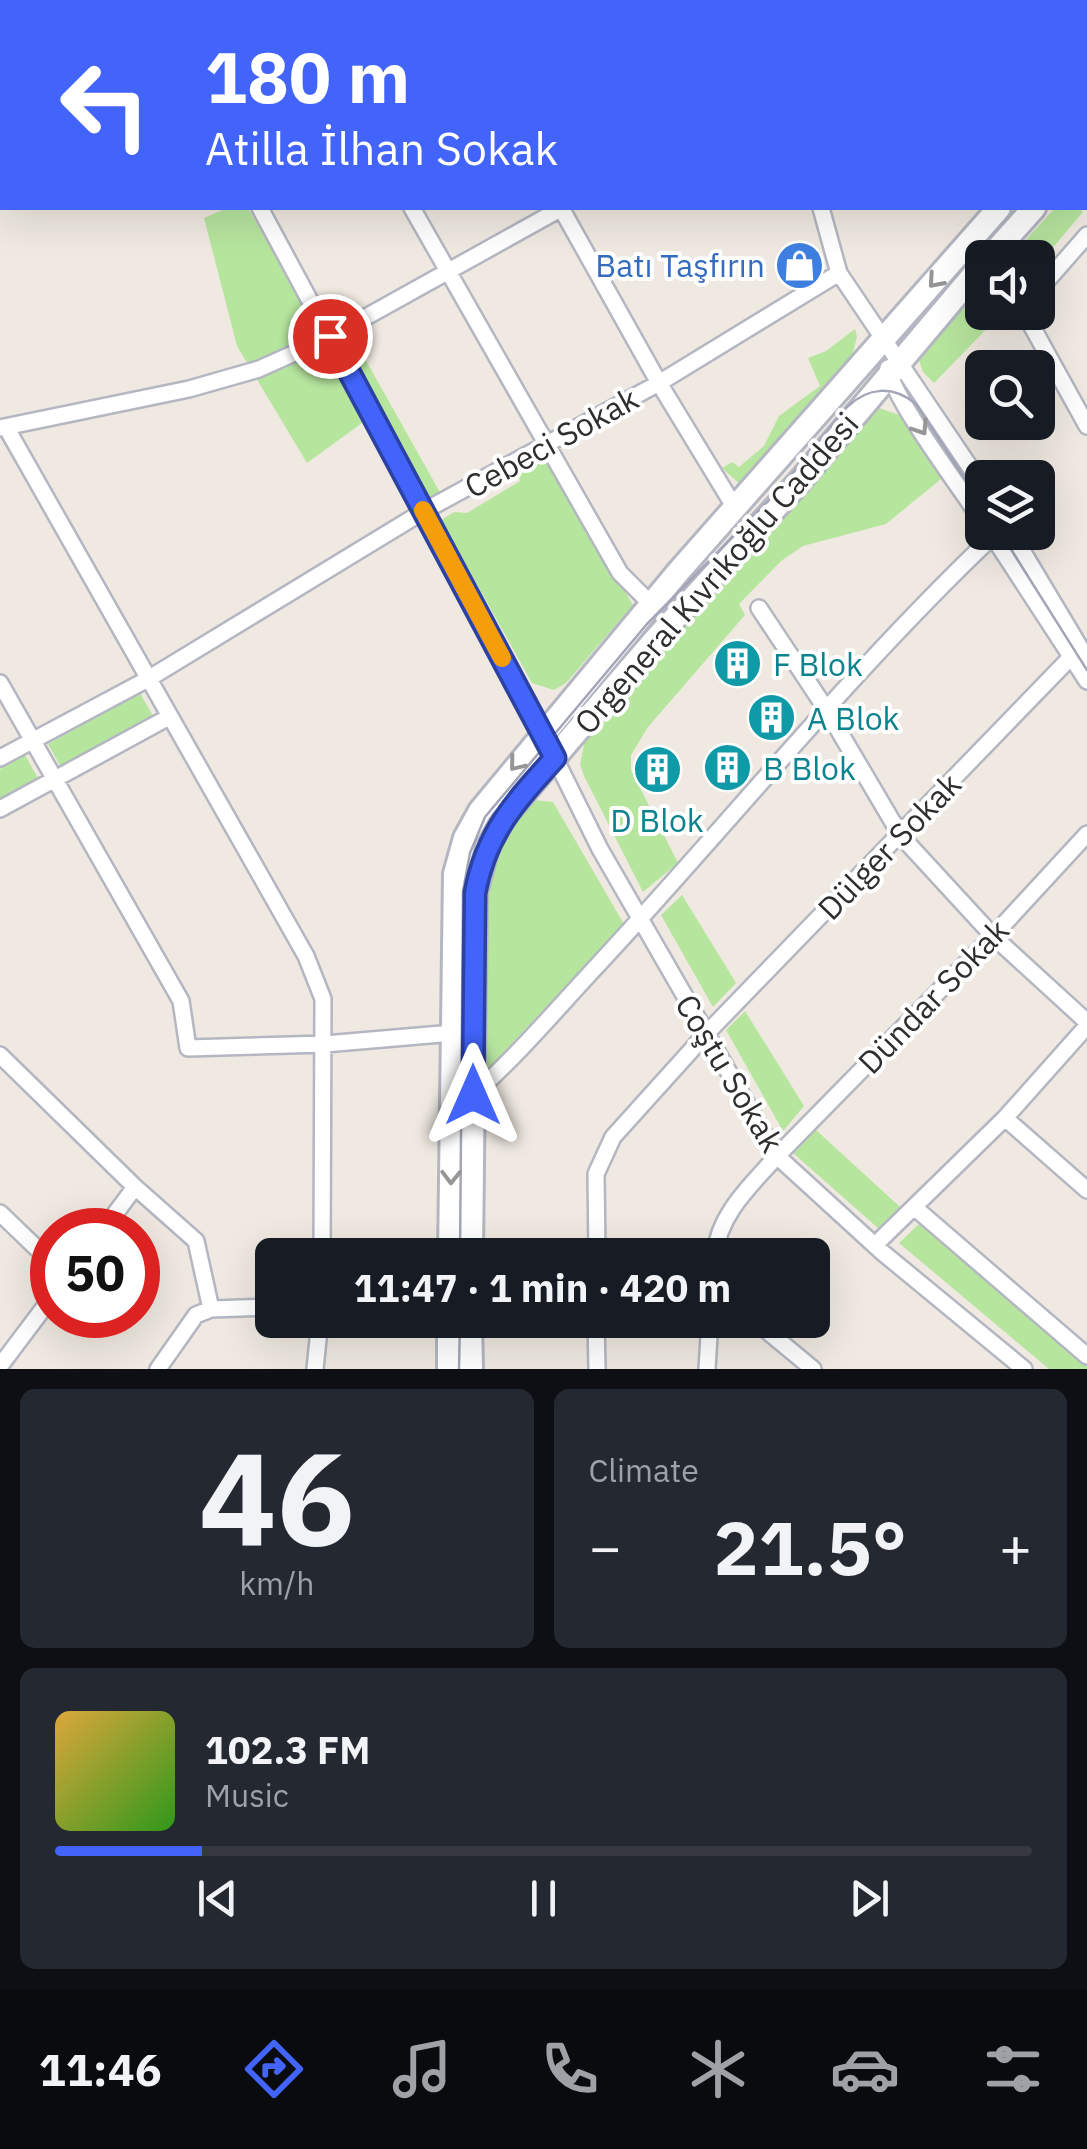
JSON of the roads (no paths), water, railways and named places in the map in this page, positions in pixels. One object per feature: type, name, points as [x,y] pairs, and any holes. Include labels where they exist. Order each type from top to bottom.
[{"type":"main road","points":[[450,1238],[455,874],[465,838],[480,811],[542,732],[998,210]]},
{"type":"main road","points":[[1005,240],[1032,210]]},
{"type":"main road","name":"Orgeneral Kıvrıkoğlu Caddesi","points":[[471,1238],[475,893],[487,847],[506,814],[654,641],[800,482],[965,286]]},
{"type":"main road","points":[[449,1338],[449,1369]]},
{"type":"main road","points":[[471,1338],[472,1369]]},
{"type":"street","name":"Coştu Sokak","points":[[261,210],[542,732],[600,849],[777,1156],[875,1246],[1024,1369]]},
{"type":"street","points":[[413,210],[620,573],[651,604]]},
{"type":"street","points":[[322,1238],[324,999],[306,956],[3,428],[189,389],[259,369],[330,336],[558,210]]},
{"type":"street","points":[[563,210],[735,508]]},
{"type":"street","points":[[821,210],[839,272],[882,340],[895,370],[965,491]]},
{"type":"street","points":[[1055,272],[1087,235]]},
{"type":"street","name":"Cebeci Sokak","points":[[0,758],[148,679],[424,512],[660,382],[839,272]]},
{"type":"street","points":[[1034,330],[1087,426]]},
{"type":"street","points":[[895,370],[965,463]]},
{"type":"street","points":[[473,1095],[507,1065],[925,600],[975,550]]},
{"type":"street","points":[[1003,550],[1081,651]]},
{"type":"street","points":[[1022,550],[1081,651],[1087,681]]},
{"type":"street","points":[[759,608],[826,709],[900,836],[993,936],[1087,1024],[1005,1118],[875,1246]]},
{"type":"street","name":"Dülger Sokak","points":[[596,1238],[596,1174],[614,1137],[705,1036],[1081,651]]},
{"type":"street","points":[[0,683],[180,1001],[188,1048],[324,1044],[453,1033]]},
{"type":"street","points":[[0,809],[169,717]]},
{"type":"street","name":"Dündar Sokak","points":[[716,1238],[745,1192],[777,1156],[993,936],[1087,834]]},
{"type":"street","points":[[0,1055],[196,1241],[210,1309]]},
{"type":"street","points":[[1005,1118],[1087,1190]]},
{"type":"street","points":[[119,1208],[135,1187]]},
{"type":"street","points":[[914,1208],[1087,1356]]},
{"type":"street","points":[[0,1213],[30,1241]]},
{"type":"street","points":[[158,1369],[196,1315],[210,1309],[255,1308]]},
{"type":"street","points":[[0,1366],[30,1326]]},
{"type":"street","points":[[315,1369],[318,1338]]},
{"type":"street","points":[[597,1338],[598,1369]]},
{"type":"street","points":[[707,1369],[709,1338]]},
{"type":"street","points":[[776,1338],[813,1369]]},
{"type":"tram line","points":[[460,1238],[463,891],[470,853],[485,817],[647,624],[780,489],[855,400],[872,392],[890,391],[916,404],[965,479]]},
{"type":"tram line","points":[[1011,550],[1087,670]]},
{"type":"tram line","points":[[459,1369],[460,1338]]},
{"type":"place","name":"Batı Taşfırın","points":[[800,265]]},
{"type":"place","name":"F Blok","points":[[738,664]]},
{"type":"place","name":"A Blok","points":[[772,718]]},
{"type":"place","name":"B Blok","points":[[728,768]]},
{"type":"place","name":"D Blok","points":[[657,770]]}]
